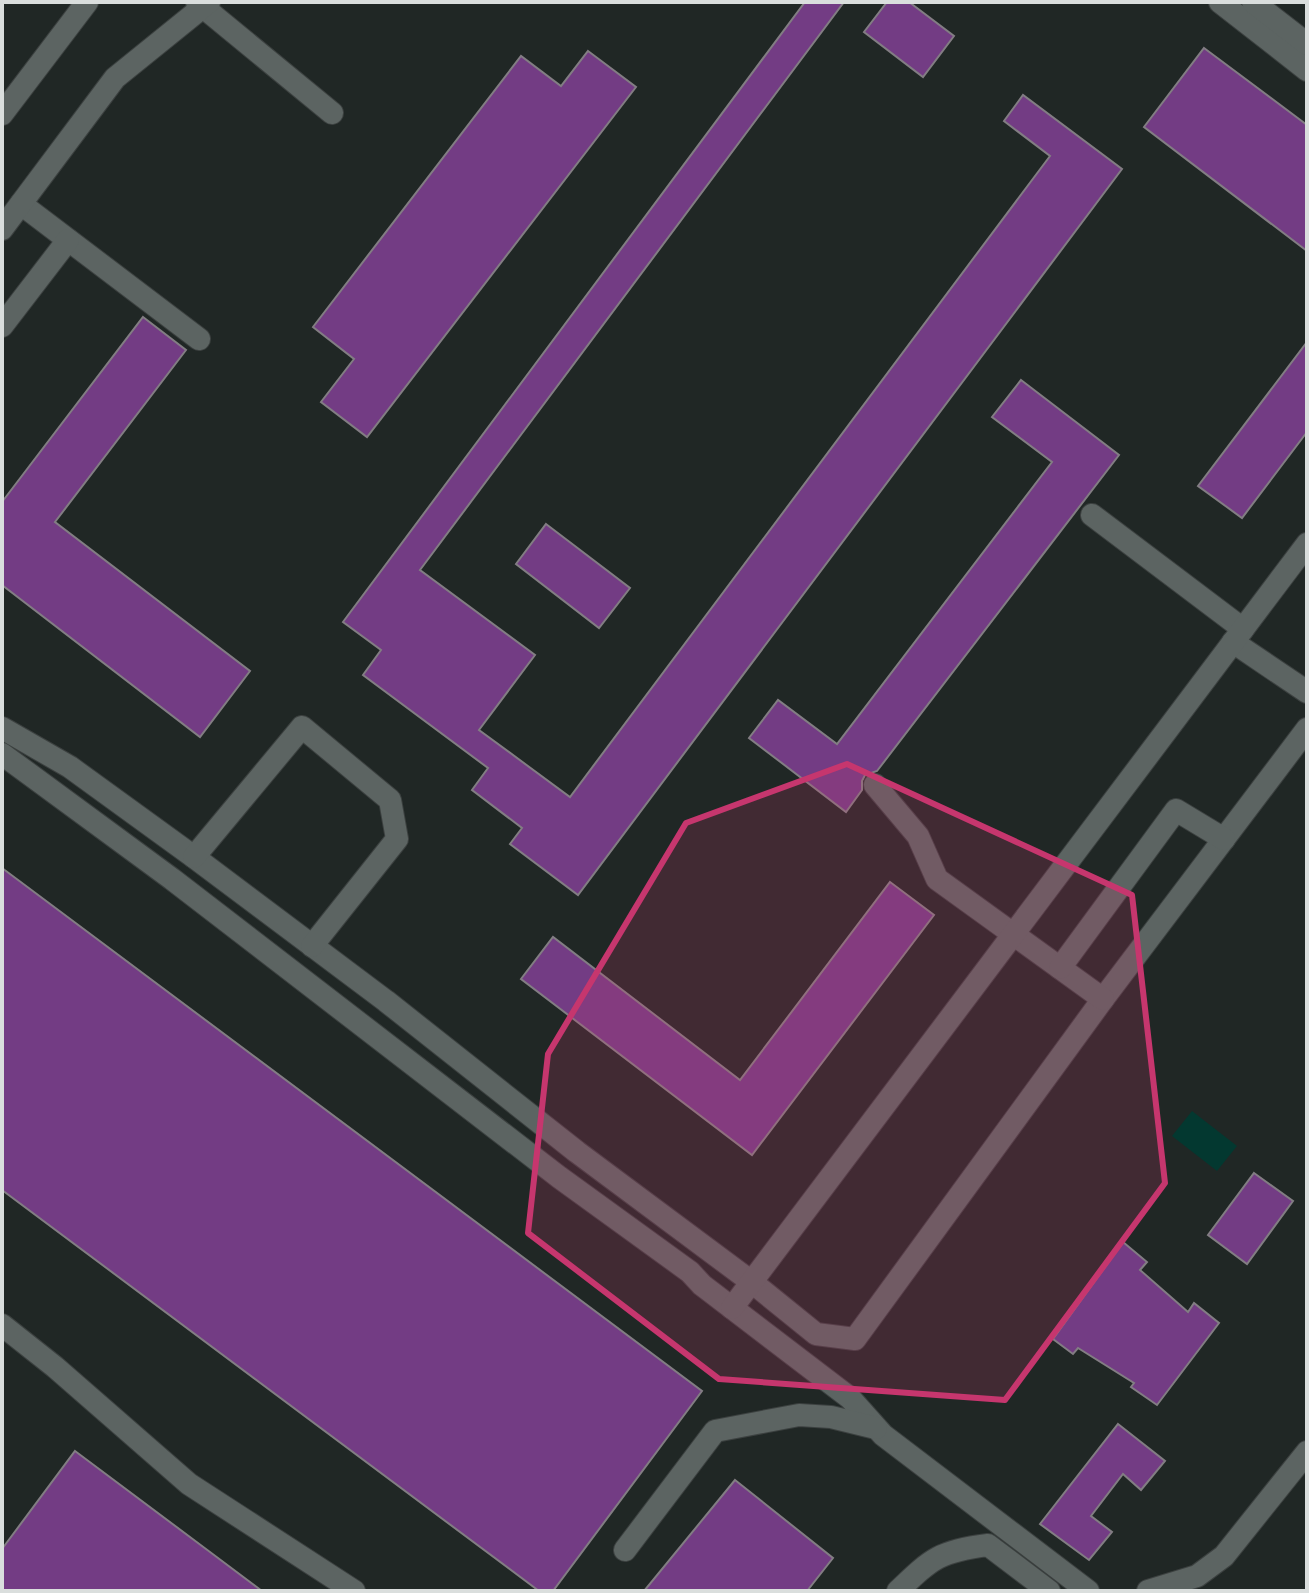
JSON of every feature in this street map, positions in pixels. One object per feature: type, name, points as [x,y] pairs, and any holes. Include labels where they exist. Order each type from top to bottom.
[{"type":"lane","points":[[2,114],[87,2]]},
{"type":"lane","points":[[1220,2],[1307,70]]},
{"type":"lane","points":[[1253,2],[1307,44]]},
{"type":"lane","points":[[2,229],[115,78],[204,4],[332,113]]},
{"type":"lane","points":[[21,204],[199,339]]},
{"type":"lane","points":[[2,326],[68,240]]},
{"type":"lane","points":[[1092,515],[1307,692]]},
{"type":"lane","points":[[732,1308],[1307,544]]},
{"type":"lane","points":[[194,857],[302,727],[390,800],[397,839],[312,946]]},
{"type":"lane","points":[[2,728],[70,767],[194,857],[393,1006],[577,1152],[753,1283],[816,1334],[855,1339],[1103,999],[1307,729]]},
{"type":"lane","points":[[2,754],[371,1030],[559,1177],[690,1272],[850,1398],[876,1428],[1088,1591]]},
{"type":"lane","points":[[875,785],[918,836],[937,879],[1103,999]]},
{"type":"lane","points":[[1060,968],[1176,810],[1224,839]]},
{"type":"lane","points":[[371,1030],[393,1006]]},
{"type":"lane","points":[[2,1325],[189,1484],[354,1591]]},
{"type":"lane","points":[[625,1550],[715,1431],[799,1415],[831,1417],[876,1428]]},
{"type":"lane","points":[[1148,1591],[1197,1576],[1224,1556],[1307,1452]]},
{"type":"lane","points":[[898,1591],[925,1565],[953,1549],[988,1545],[1049,1591]]},
{"type":"highlighted area","points":[[847,764],[1132,895],[1165,1183],[1005,1400],[719,1379],[528,1233],[548,1054],[686,823]]},
{"type":"green space","points":[[1192,1111],[1237,1146],[1217,1171],[1172,1136]]},
{"type":"building","points":[[805,2],[844,2],[420,570],[535,655],[479,730],[570,797],[1050,156],[1004,121],[1023,95],[1122,169],[578,895],[510,844],[522,828],[472,790],[488,768],[363,675],[381,650],[343,622]]},
{"type":"building","points":[[887,2],[909,2],[954,36],[923,77],[864,32]]},
{"type":"building","points":[[1204,48],[1307,125],[1307,251],[1144,127]]},
{"type":"building","points":[[588,51],[636,87],[367,437],[321,402],[354,359],[313,327],[521,56],[561,86]]},
{"type":"building","points":[[143,317],[186,350],[55,522],[250,671],[200,737],[2,585],[2,502]]},
{"type":"building","points":[[1307,342],[1307,432],[1242,518],[1198,486]]},
{"type":"building","points":[[1021,380],[1119,455],[877,771],[865,775],[862,790],[846,812],[749,738],[778,700],[837,744],[1052,462],[992,417]]},
{"type":"building","points":[[546,524],[630,588],[599,628],[516,564]]},
{"type":"building","points":[[2,868],[702,1391],[553,1591],[539,1591],[2,1190]]},
{"type":"building","points":[[890,882],[934,915],[752,1155],[521,979],[553,937],[740,1080]]},
{"type":"building","points":[[1254,1173],[1293,1201],[1247,1264],[1208,1235]]},
{"type":"building","points":[[1123,1242],[1147,1262],[1140,1270],[1188,1312],[1194,1303],[1219,1323],[1157,1405],[1131,1387],[1134,1383],[1078,1348],[1073,1354],[1053,1339]]},
{"type":"building","points":[[1118,1424],[1165,1461],[1141,1490],[1123,1474],[1091,1516],[1112,1532],[1089,1560],[1040,1524]]},
{"type":"building","points":[[75,1451],[262,1591],[2,1591],[2,1549]]},
{"type":"building","points":[[735,1480],[833,1558],[807,1591],[644,1591]]}]
